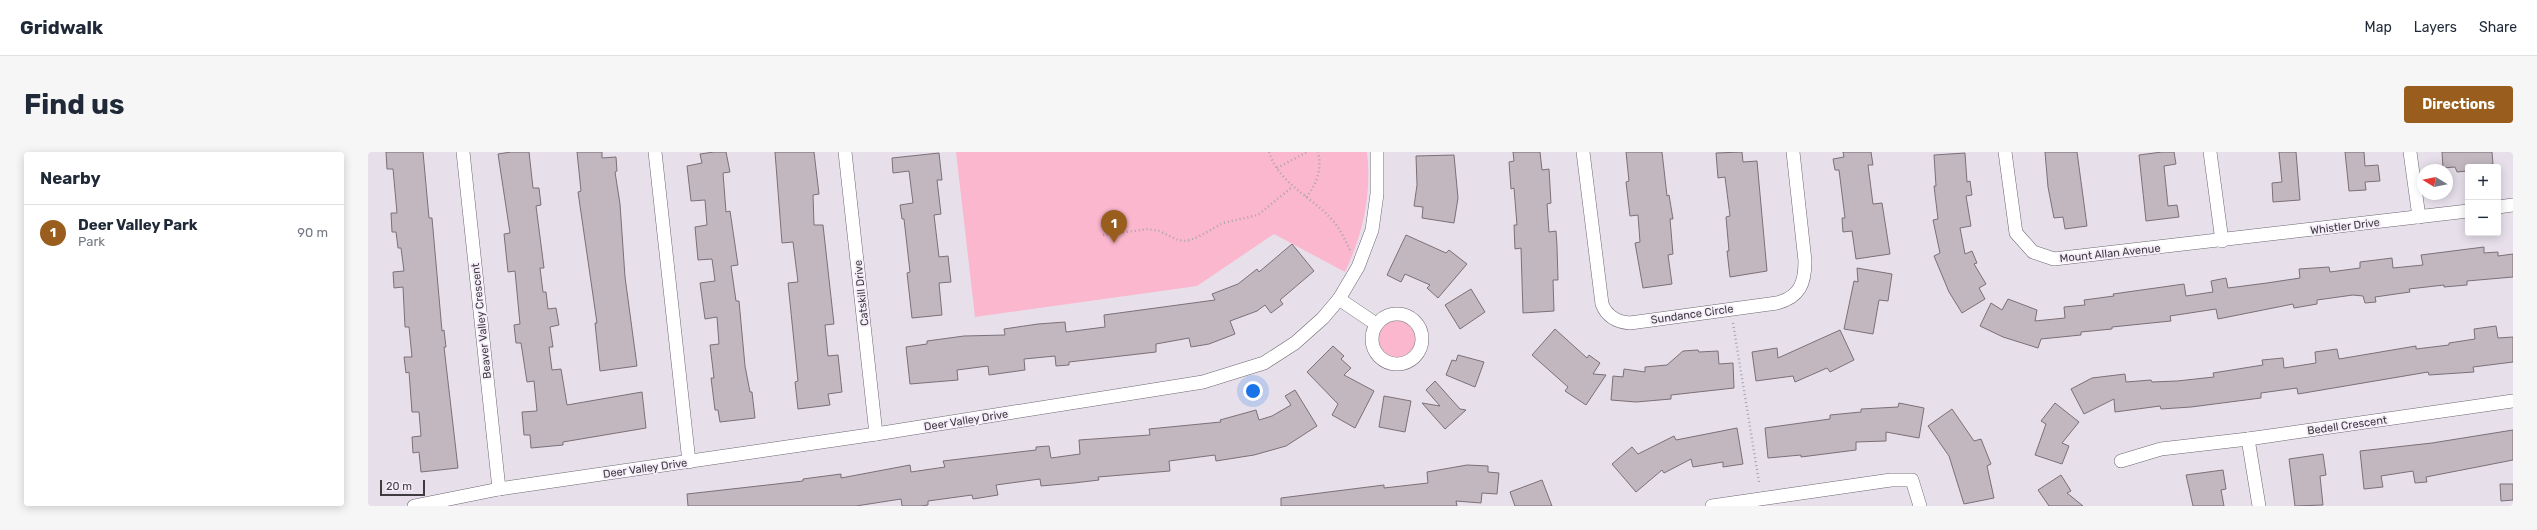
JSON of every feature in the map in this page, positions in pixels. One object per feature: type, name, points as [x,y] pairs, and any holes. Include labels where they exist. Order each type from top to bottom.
[{"type":"street","name":"Beaver Valley Crescent","points":[[463,152],[499,489]]},
{"type":"street","points":[[655,152],[689,462]]},
{"type":"street","name":"Catskill Drive","points":[[845,152],[876,434]]},
{"type":"street","name":"Deer Valley Drive","points":[[414,506],[499,489],[876,434],[1203,382],[1264,363],[1309,332],[1339,299],[1358,267],[1372,230],[1377,194],[1377,152]]},
{"type":"street","name":"Sundance Circle","points":[[1583,152],[1600,296],[1605,311],[1620,322],[1630,324],[1786,300],[1801,288],[1804,282],[1805,261],[1793,152]]},
{"type":"street","name":"Mount Allan Avenue","points":[[2005,152],[2016,233],[2033,252],[2054,259],[2222,241]]},
{"type":"street","points":[[2210,152],[2222,241]]},
{"type":"street","points":[[2410,152],[2419,217]]},
{"type":"street","points":[[2501,207],[2513,205]]},
{"type":"street","name":"Whistler Drive","points":[[2222,241],[2465,211]]},
{"type":"street","points":[[1339,299],[1376,324]]},
{"type":"street","name":"Bedell Crescent","points":[[2121,461],[2161,449],[2248,439],[2513,401]]},
{"type":"street","points":[[2248,439],[2259,506]]},
{"type":"street","points":[[1712,506],[1891,480],[1912,480],[1920,506]]},
{"type":"path","points":[[1269,152],[1277,168],[1292,187],[1306,197],[1337,225],[1358,267]]},
{"type":"path","points":[[1277,168],[1307,152]]},
{"type":"path","points":[[1306,197],[1315,184],[1318,173],[1320,161],[1318,152]]},
{"type":"path","points":[[1102,235],[1148,229],[1159,231],[1178,240],[1187,241],[1198,238],[1223,223],[1258,215],[1292,187]]},
{"type":"path","points":[[1730,308],[1759,482]]},
{"type":"shaded area","points":[[956,152],[1367,152],[1368,183],[1365,214],[1357,243],[1345,272],[1274,234],[1197,286],[975,317]]},
{"type":"shaded area","points":[[1401,321],[1410,326],[1414,332],[1414,346],[1410,352],[1401,357],[1393,357],[1384,352],[1380,346],[1379,335],[1384,326],[1390,322]]},
{"type":"building","points":[[386,152],[423,152],[429,218],[432,218],[442,331],[444,330],[446,347],[444,347],[458,468],[421,472],[419,452],[413,453],[412,437],[421,436],[419,412],[412,412],[409,372],[406,373],[404,357],[412,357],[409,327],[405,327],[403,287],[394,288],[393,272],[404,271],[401,248],[398,248],[396,232],[392,232],[391,213],[397,213],[393,169],[387,169]]},
{"type":"building","points":[[529,152],[533,188],[539,188],[541,205],[536,206],[544,268],[540,268],[543,292],[546,292],[548,309],[556,308],[559,325],[550,327],[553,347],[549,347],[552,370],[561,369],[567,405],[642,392],[646,428],[563,442],[563,445],[531,448],[530,435],[524,435],[522,412],[537,411],[534,381],[527,382],[521,343],[516,343],[514,325],[520,324],[515,271],[508,272],[504,234],[510,233],[498,154]]},
{"type":"building","points":[[577,152],[602,152],[602,158],[616,157],[617,171],[615,172],[620,204],[625,277],[637,366],[600,371],[595,323],[597,323],[578,192],[581,191]]},
{"type":"building","points":[[726,152],[730,172],[723,173],[726,212],[730,211],[738,265],[731,266],[736,301],[739,301],[745,366],[750,392],[752,392],[755,418],[720,422],[718,410],[715,410],[711,378],[714,378],[710,345],[719,344],[717,317],[705,319],[700,283],[715,281],[712,259],[698,260],[695,227],[707,225],[705,200],[691,201],[687,166],[702,163],[700,154]]},
{"type":"building","points":[[775,152],[814,152],[819,194],[813,195],[814,225],[823,225],[834,324],[825,325],[828,356],[838,355],[842,392],[828,394],[830,405],[798,409],[795,382],[798,381],[788,283],[798,282],[793,242],[782,243]]},
{"type":"building","points":[[1513,152],[1540,152],[1542,170],[1549,169],[1551,203],[1547,204],[1549,232],[1556,231],[1557,246],[1558,280],[1553,280],[1554,311],[1523,313],[1521,248],[1515,249],[1514,225],[1517,225],[1514,188],[1511,189],[1509,162],[1514,161]]},
{"type":"building","points":[[1626,152],[1662,152],[1667,196],[1669,195],[1673,219],[1670,219],[1673,254],[1668,255],[1672,284],[1643,288],[1635,243],[1640,242],[1638,215],[1630,216],[1626,182],[1629,181]]},
{"type":"building","points":[[1742,152],[1743,162],[1757,161],[1767,271],[1730,277],[1727,251],[1729,251],[1726,217],[1730,216],[1725,177],[1718,178],[1716,153]]},
{"type":"building","points":[[1843,152],[1871,152],[1873,165],[1868,165],[1873,204],[1882,203],[1890,254],[1856,259],[1852,231],[1843,232],[1842,218],[1845,218],[1839,170],[1835,170],[1833,159],[1844,157]]},
{"type":"building","points":[[2045,152],[2077,152],[2087,226],[2065,229],[2063,217],[2054,218],[2048,187]]},
{"type":"building","points":[[2174,152],[2176,164],[2164,166],[2168,206],[2177,205],[2179,217],[2146,221],[2139,155]]},
{"type":"building","points":[[2279,152],[2296,152],[2300,200],[2273,202],[2272,183],[2282,182]]},
{"type":"building","points":[[2345,152],[2364,152],[2365,166],[2378,165],[2380,181],[2365,182],[2366,190],[2349,191]]},
{"type":"building","points":[[2442,152],[2492,152],[2493,164],[2465,164],[2465,171],[2457,172],[2455,167],[2453,167],[2453,164],[2443,164]]},
{"type":"building","points":[[939,153],[942,180],[937,180],[941,214],[934,215],[939,257],[948,256],[951,282],[939,283],[942,315],[912,318],[907,273],[910,272],[904,219],[902,219],[900,205],[913,203],[909,171],[893,173],[892,158]]},
{"type":"building","points":[[1965,153],[1967,182],[1970,181],[1972,195],[1966,196],[1971,226],[1960,228],[1965,254],[1972,251],[1977,263],[1974,264],[1986,284],[1979,288],[1985,299],[1962,313],[1949,292],[1934,256],[1940,253],[1933,220],[1938,219],[1934,186],[1936,186],[1934,155]]},
{"type":"building","points":[[1454,155],[1458,198],[1454,223],[1422,218],[1423,207],[1414,206],[1417,185],[1416,156]]},
{"type":"building","points":[[1406,235],[1446,253],[1449,250],[1467,264],[1438,298],[1427,288],[1430,285],[1405,274],[1401,282],[1387,275]]},
{"type":"building","points":[[1292,244],[1314,271],[1280,300],[1283,304],[1271,313],[1265,305],[1257,311],[1230,321],[1235,334],[1209,344],[1191,347],[1189,338],[1156,344],[1156,352],[1069,362],[1069,365],[1056,366],[1055,356],[1024,359],[1025,370],[989,375],[988,366],[957,370],[958,380],[910,384],[906,347],[927,344],[927,341],[964,336],[1005,335],[1004,329],[1038,324],[1065,322],[1066,332],[1105,327],[1104,315],[1215,300],[1212,294],[1238,284],[1257,269],[1259,272]]},
{"type":"building","points":[[2484,247],[2484,253],[2498,252],[2498,256],[2513,254],[2513,277],[2467,281],[2467,285],[2444,287],[2444,285],[2409,289],[2410,292],[2375,297],[2376,302],[2365,303],[2363,296],[2353,295],[2317,300],[2317,304],[2294,308],[2293,304],[2218,319],[2216,309],[2170,316],[2171,321],[2112,327],[2112,329],[2081,332],[2081,335],[2041,339],[2038,348],[2003,337],[1980,326],[1991,303],[2002,310],[2008,299],[2037,310],[2035,321],[2065,318],[2064,307],[2085,305],[2084,300],[2114,296],[2113,294],[2184,284],[2186,296],[2213,292],[2211,281],[2226,278],[2228,288],[2300,278],[2299,269],[2329,267],[2330,272],[2360,268],[2360,262],[2392,258],[2393,268],[2423,265],[2421,255]]},
{"type":"building","points":[[1857,268],[1892,274],[1888,301],[1879,300],[1873,334],[1844,329],[1854,281],[1858,282]]},
{"type":"building","points":[[1471,289],[1485,312],[1460,329],[1445,305]]},
{"type":"building","points":[[2496,326],[2498,338],[2513,337],[2513,362],[2473,367],[2474,372],[2429,375],[2428,372],[2298,394],[2297,388],[2261,393],[2261,398],[2191,407],[2161,409],[2160,406],[2115,412],[2114,399],[2084,414],[2071,389],[2092,378],[2125,374],[2126,382],[2151,380],[2152,382],[2177,381],[2214,377],[2213,373],[2263,365],[2262,360],[2283,358],[2284,368],[2316,363],[2315,352],[2337,349],[2339,359],[2416,346],[2416,349],[2449,345],[2449,343],[2475,339],[2474,329]]},
{"type":"building","points":[[1555,329],[1587,358],[1589,355],[1600,363],[1593,374],[1606,375],[1586,405],[1565,391],[1568,387],[1532,355]]},
{"type":"building","points":[[1840,330],[1854,360],[1830,372],[1827,368],[1795,382],[1793,376],[1756,381],[1752,352],[1777,348],[1778,358]]},
{"type":"building","points":[[1333,346],[1344,356],[1341,359],[1351,368],[1344,375],[1374,391],[1355,428],[1332,415],[1338,404],[1307,372]]},
{"type":"building","points":[[1698,350],[1699,352],[1718,351],[1719,364],[1733,363],[1734,388],[1671,395],[1671,399],[1636,402],[1611,400],[1613,376],[1623,377],[1624,369],[1645,372],[1645,367],[1667,365],[1683,351]]},
{"type":"building","points":[[1458,355],[1484,362],[1475,387],[1446,375],[1452,360],[1456,361]]},
{"type":"building","points":[[1435,381],[1460,409],[1466,410],[1445,429],[1422,403],[1440,406],[1426,390]]},
{"type":"building","points":[[1295,390],[1317,426],[1286,446],[1254,455],[1216,461],[1215,455],[1169,461],[1170,471],[1098,477],[1099,480],[1074,483],[1041,486],[1040,479],[996,485],[998,495],[973,499],[972,495],[928,501],[928,505],[921,506],[902,506],[901,499],[856,506],[688,506],[687,494],[803,481],[803,479],[841,474],[841,478],[910,465],[911,472],[945,467],[943,461],[1036,450],[1036,447],[1049,446],[1051,458],[1080,454],[1079,440],[1150,435],[1149,429],[1221,422],[1220,420],[1256,410],[1259,420],[1272,416],[1291,405],[1285,396]]},
{"type":"building","points":[[1384,396],[1411,401],[1405,432],[1379,427]]},
{"type":"building","points":[[1899,403],[1924,408],[1919,438],[1886,432],[1886,441],[1856,442],[1856,450],[1801,457],[1801,455],[1768,458],[1765,428],[1830,419],[1830,415],[1861,412],[1861,409],[1898,407]]},
{"type":"building","points":[[2055,403],[2079,422],[2062,443],[2069,446],[2062,464],[2035,455],[2046,424],[2041,421]]},
{"type":"building","points":[[1952,409],[1974,441],[1981,439],[1991,464],[1987,466],[1994,498],[1964,504],[1949,456],[1928,426]]},
{"type":"building","points":[[1737,428],[1743,464],[1723,467],[1723,462],[1693,467],[1691,459],[1664,473],[1662,470],[1636,492],[1612,464],[1632,447],[1638,454],[1674,436],[1676,440]]},
{"type":"building","points":[[2513,430],[2513,460],[2426,477],[2427,482],[2415,483],[2413,471],[2381,476],[2383,487],[2364,489],[2360,451],[2432,443]]},
{"type":"building","points":[[2323,454],[2326,475],[2320,476],[2323,505],[2295,506],[2289,459]]},
{"type":"building","points":[[1467,465],[1488,466],[1488,472],[1499,473],[1497,494],[1482,493],[1481,503],[1456,501],[1457,506],[1281,506],[1281,498],[1384,485],[1384,488],[1428,483],[1427,472]]},
{"type":"building","points":[[2223,470],[2226,489],[2221,490],[2224,506],[2193,506],[2186,475]]},
{"type":"building","points":[[2061,475],[2071,491],[2067,493],[2083,506],[2049,506],[2038,490]]},
{"type":"building","points":[[1542,480],[1552,506],[1515,506],[1510,492]]},
{"type":"building","points":[[2500,484],[2513,484],[2513,500],[2501,501]]},
{"type":"place","name":"Deer Valley Park","points":[[1114,243]]}]
